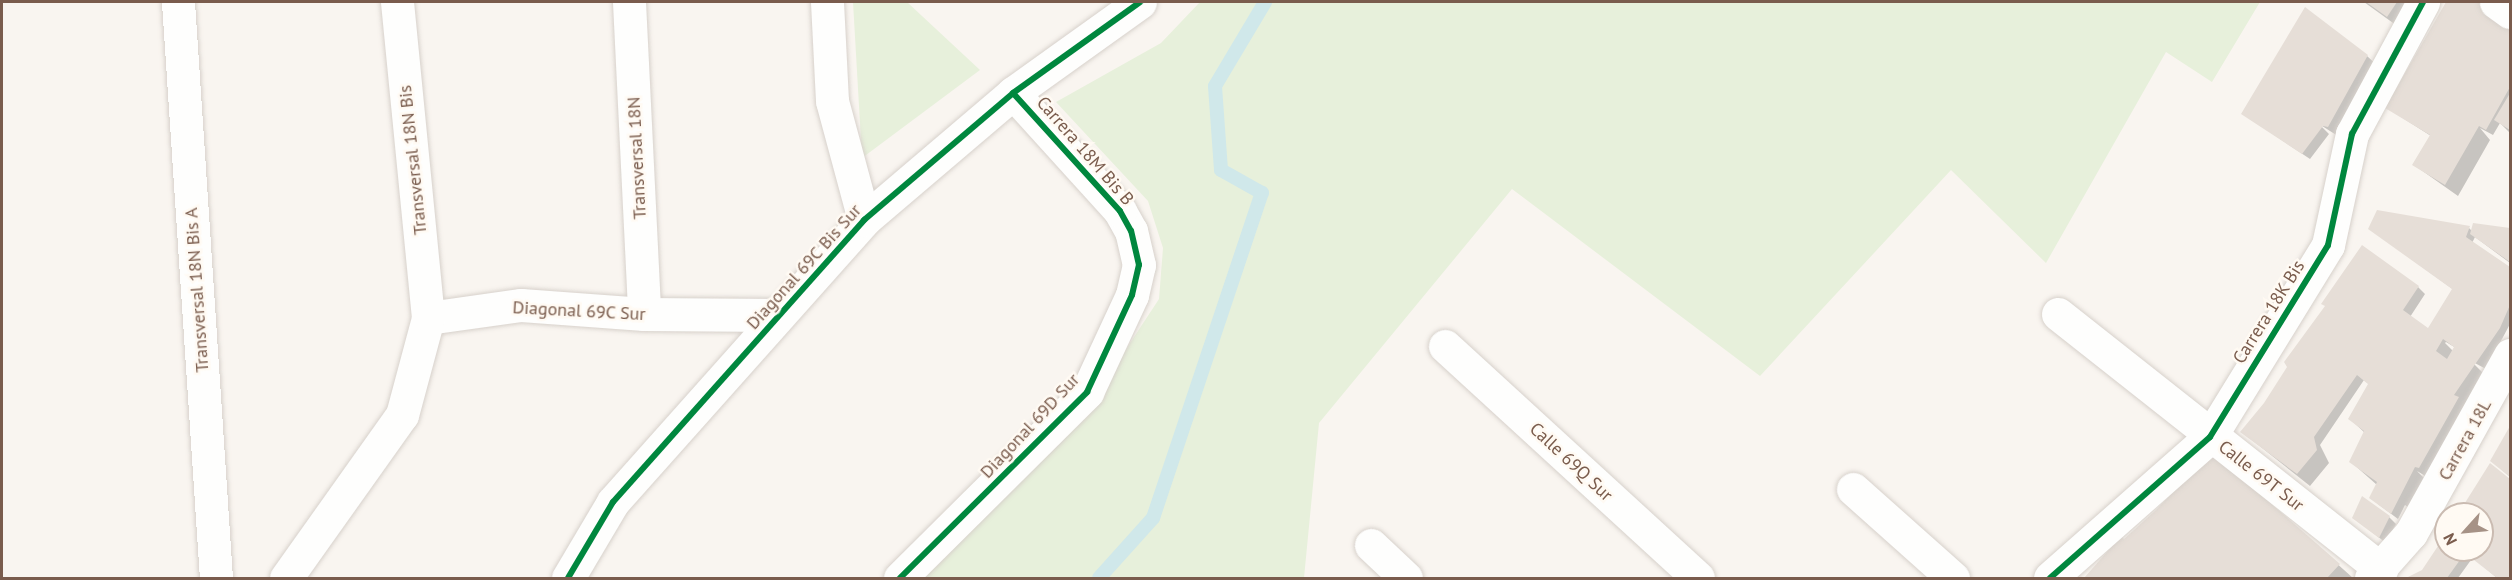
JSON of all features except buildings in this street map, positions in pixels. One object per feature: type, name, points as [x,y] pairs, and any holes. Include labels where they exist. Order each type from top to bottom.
[{"type":"street","name":"Transversal 18N Bis A","points":[[178,2],[216,579]]},
{"type":"street","name":"Transversal 18N Bis","points":[[398,2],[428,318]]},
{"type":"street","name":"Transversal 18N","points":[[629,2],[644,314]]},
{"type":"street","points":[[827,2],[831,101],[864,220]]},
{"type":"street","name":"Diagonal 69C Bis Sur","points":[[568,579],[613,502],[864,220],[1013,93],[1140,2]]},
{"type":"street","name":"Carrera 18K Bis","points":[[2050,579],[2210,437],[2328,245],[2352,134],[2423,2]]},
{"type":"street","points":[[2496,2],[2511,12]]},
{"type":"street","name":"Carrera 18M Bis B","points":[[1013,93],[1104,193],[1131,231]]},
{"type":"street","name":"Diagonal 69D Sur","points":[[900,579],[1087,392],[1132,295],[1139,265],[1131,231]]},
{"type":"street","name":"Diagonal 69C Sur","points":[[428,318],[521,305],[644,314],[779,315]]},
{"type":"street","name":"Calle 69T Sur","points":[[2058,314],[2376,574]]},
{"type":"street","points":[[286,579],[402,415],[428,318]]},
{"type":"street","name":"Calle 69Q Sur","points":[[1445,346],[1698,579]]},
{"type":"street","name":"Carrera 18L","points":[[2376,574],[2411,533],[2511,355]]},
{"type":"street","points":[[1853,489],[1953,579]]},
{"type":"street","points":[[1371,545],[1406,579]]},
{"type":"green space","points":[[853,2],[907,2],[980,70],[862,158]]},
{"type":"green space","points":[[1200,2],[2260,2],[2212,82],[2166,52],[2046,263],[1951,170],[1760,376],[1512,189],[1319,423],[1304,578],[917,578],[1090,404],[1159,299],[1163,248],[1148,201],[1056,102],[1161,43]]},
{"type":"waterway","points":[[1099,578],[1153,518],[1262,193],[1221,170],[1215,86],[1265,2]]},
{"type":"cycle path","points":[[568,578],[613,502],[864,220],[1013,93],[1140,2]]},
{"type":"cycle path","points":[[2050,578],[2210,437],[2328,245],[2352,134],[2423,2]]},
{"type":"cycle path","points":[[900,578],[1087,392],[1132,295],[1139,265],[1131,231],[1120,211],[1013,93]]}]
